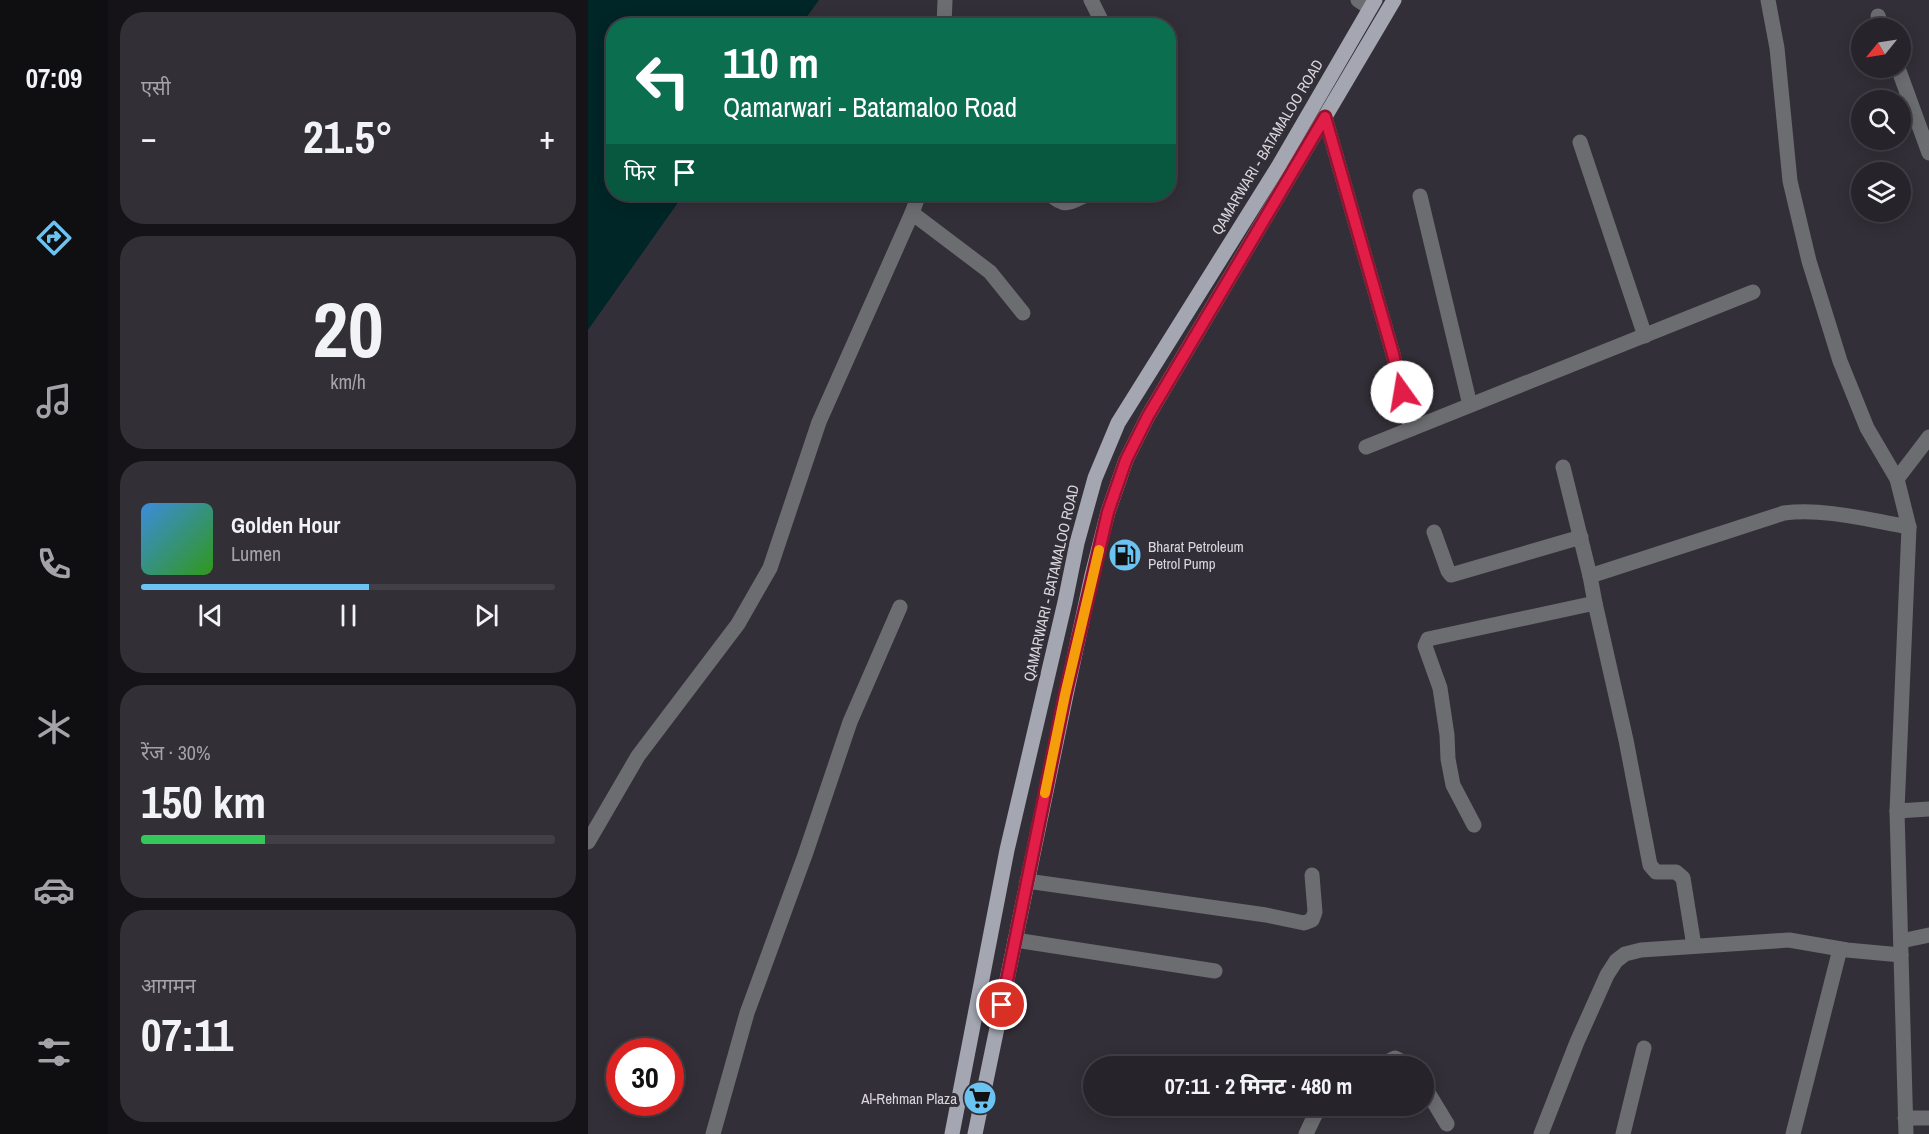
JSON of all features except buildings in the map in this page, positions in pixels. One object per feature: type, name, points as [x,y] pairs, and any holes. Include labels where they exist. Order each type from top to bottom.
[{"type":"main road","points":[[975,1134],[1092,575],[1108,512],[1126,460],[1148,416],[1394,0]]},
{"type":"main road","name":"QAMARWARI - BATAMALOO ROAD","points":[[952,1134],[1007,850],[1077,543],[1095,478],[1118,423],[1278,167],[1368,3]]},
{"type":"street","points":[[944,18],[945,0]]},
{"type":"street","points":[[1091,0],[1100,18]]},
{"type":"street","points":[[1768,0],[1777,48],[1790,181],[1809,261],[1840,361],[1867,429],[1897,478],[1909,526],[1897,811],[1906,1134]]},
{"type":"street","points":[[1902,78],[1929,153]]},
{"type":"street","points":[[1325,117],[1393,354],[1411,429]]},
{"type":"street","points":[[1580,142],[1645,336]]},
{"type":"street","points":[[1420,196],[1470,405]]},
{"type":"street","points":[[588,842],[638,756],[738,624],[770,568],[819,422],[916,201]]},
{"type":"street","points":[[1058,201],[1066,204],[1073,201]]},
{"type":"street","points":[[912,213],[990,272],[1023,313]]},
{"type":"street","points":[[1366,447],[1753,292]]},
{"type":"street","points":[[1897,478],[1929,437]]},
{"type":"street","points":[[1563,467],[1626,740],[1650,865],[1656,872],[1676,872],[1683,878],[1694,946]]},
{"type":"street","points":[[1590,576],[1784,513],[1799,511],[1834,514],[1909,526]]},
{"type":"street","points":[[1434,532],[1451,575],[1581,537]]},
{"type":"street","points":[[1474,825],[1454,785],[1448,759],[1440,688],[1426,652],[1425,643],[1428,639],[1435,637],[1596,603]]},
{"type":"street","points":[[712,1134],[747,1013],[805,855],[850,722],[900,607]]},
{"type":"street","points":[[1897,811],[1929,809]]},
{"type":"street","points":[[1027,881],[1266,915],[1304,923],[1312,920],[1315,912],[1312,875]]},
{"type":"street","points":[[1541,1134],[1577,1042],[1607,975],[1616,961],[1625,954],[1641,950],[1789,940],[1840,949],[1901,948],[1929,935]]},
{"type":"street","points":[[1015,940],[1215,971]]},
{"type":"street","points":[[1793,1134],[1840,949]]},
{"type":"street","points":[[1623,1134],[1644,1048]]},
{"type":"street","points":[[1434,1103],[1447,1124]]},
{"type":"street","points":[[1306,1134],[1315,1116]]},
{"type":"street","points":[[1905,1118],[1929,1118]]},
{"type":"shaded area","points":[[588,0],[819,0],[806,18],[606,18],[606,201],[679,201],[588,330]]},
{"type":"slow traffic","points":[[1045,793],[1099,550]]},
{"type":"place","name":"Bharat Petroleum Petrol Pump","points":[[1125,555]]},
{"type":"place","name":"Al-Rehman Plaza","points":[[980,1098]]},
{"type":"route","points":[[1002,1005],[1065,695],[1092,575],[1108,512],[1126,460],[1148,416],[1325,117],[1402,392]]}]
